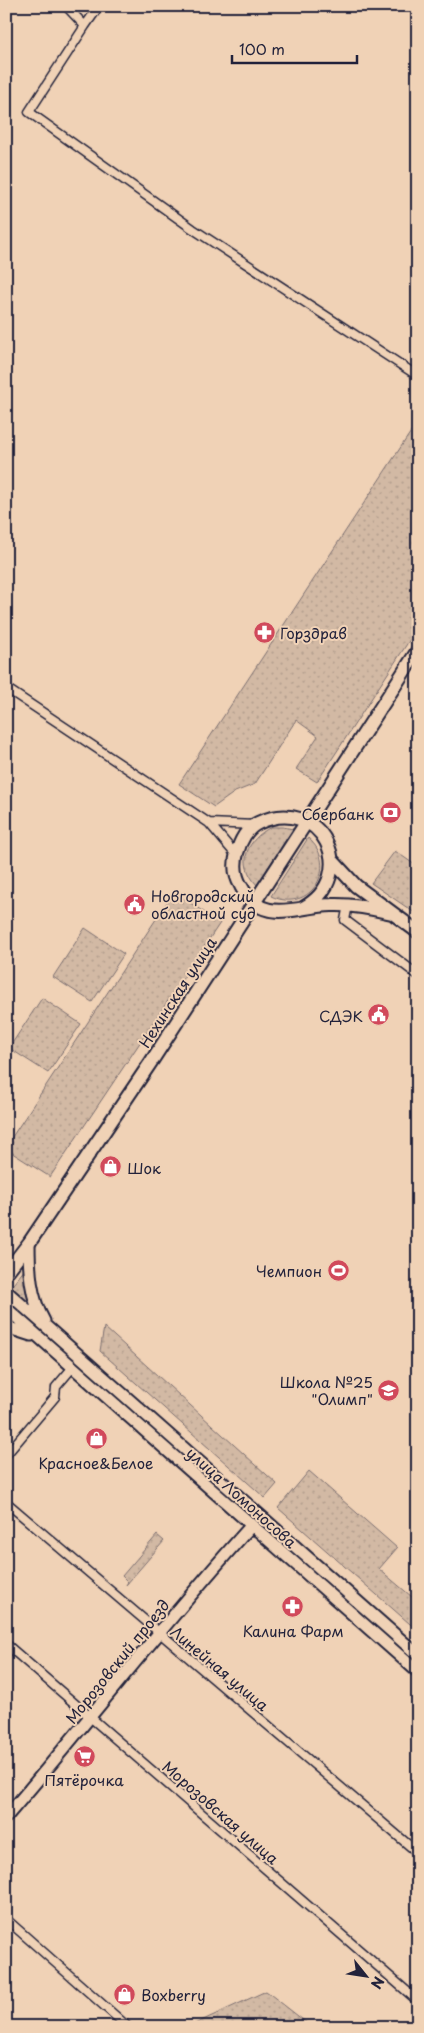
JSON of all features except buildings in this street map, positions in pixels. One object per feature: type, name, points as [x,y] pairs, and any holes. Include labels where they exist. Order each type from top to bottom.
[{"type":"main road","name":"Нехинская улица","points":[[6,1272],[29,1243],[255,903],[418,650]]},
{"type":"main road","points":[[392,913],[348,904],[303,908],[293,911],[273,911],[255,903],[239,882],[235,865],[236,855],[243,838],[255,824],[280,815],[299,817],[307,821],[324,837],[332,860],[356,886],[418,932]]},
{"type":"main road","points":[[303,908],[315,900],[325,888],[329,879],[332,860]]},
{"type":"main road","name":"улица Ломоносова","points":[[29,1243],[30,1276],[34,1300],[39,1312],[52,1332]]},
{"type":"main road","name":"улица Ломоносова","points":[[6,1291],[418,1655]]},
{"type":"main road","name":"улица Ломоносова","points":[[6,1308],[418,1672]]},
{"type":"main road","name":"улица Ломоносова","points":[[6,1327],[28,1333],[47,1344]]},
{"type":"main road","points":[[149,1434],[157,1425]]},
{"type":"main road","name":"Морозовский проезд","points":[[7,1814],[91,1718],[158,1633],[251,1526]]},
{"type":"street","points":[[66,6],[85,26]]},
{"type":"street","points":[[98,6],[29,112],[185,224],[418,376]]},
{"type":"street","points":[[6,688],[209,823],[236,855]]},
{"type":"street","points":[[209,823],[255,824]]},
{"type":"street","points":[[348,904],[345,920],[418,975]]},
{"type":"street","points":[[6,1455],[55,1397],[56,1387],[73,1367]]},
{"type":"street","name":"Линейная улица","points":[[6,1502],[418,1853]]},
{"type":"street","name":"Морозовская улица","points":[[6,1644],[418,2001]]},
{"type":"street","points":[[6,1920],[128,2027]]},
{"type":"shaded area","points":[[418,421],[418,627],[317,782],[296,769],[318,736],[296,720],[255,784],[235,792],[214,807],[179,784]]},
{"type":"shaded area","points":[[271,827],[293,829],[257,885],[247,868],[247,852],[256,838]]},
{"type":"shaded area","points":[[308,838],[317,849],[321,861],[321,873],[316,884],[309,893],[298,899],[285,900],[271,896]]},
{"type":"shaded area","points":[[395,851],[418,867],[418,915],[371,883]]},
{"type":"shaded area","points":[[174,892],[220,923],[50,1177],[6,1149],[6,1146]]},
{"type":"shaded area","points":[[85,928],[124,954],[92,1002],[53,977]]},
{"type":"shaded area","points":[[42,998],[81,1024],[48,1073],[9,1048]]},
{"type":"shaded area","points":[[25,1269],[32,1307],[10,1288]]},
{"type":"shaded area","points":[[13,1303],[149,1424],[147,1427],[10,1306]]},
{"type":"shaded area","points":[[104,1327],[277,1484],[265,1498],[100,1351]]},
{"type":"shaded area","points":[[158,1432],[418,1661],[418,1666],[156,1435]]},
{"type":"shaded area","points":[[309,1471],[397,1548],[379,1569],[418,1602],[418,1631],[278,1508]]},
{"type":"shaded area","points":[[157,1535],[164,1541],[126,1585],[128,1582],[122,1576]]},
{"type":"shaded area","points":[[266,1991],[312,2027],[188,2027]]},
{"type":"place","name":"Горздрав","points":[[264,632]]},
{"type":"place","name":"Сбербанк","points":[[390,813]]},
{"type":"place","name":"Новгородский областной суд","points":[[135,904]]},
{"type":"place","name":"СДЭК","points":[[379,1015]]},
{"type":"place","name":"Шок","points":[[111,1167]]},
{"type":"place","name":"Чемпион","points":[[338,1270]]},
{"type":"place","name":"Школа №25 \"Олимп\"","points":[[389,1390]]},
{"type":"place","name":"Красное&Белое","points":[[96,1439]]},
{"type":"place","name":"Калина Фарм","points":[[293,1607]]},
{"type":"place","name":"Пятёрочка","points":[[84,1756]]},
{"type":"place","name":"Boxberry","points":[[125,1994]]}]
